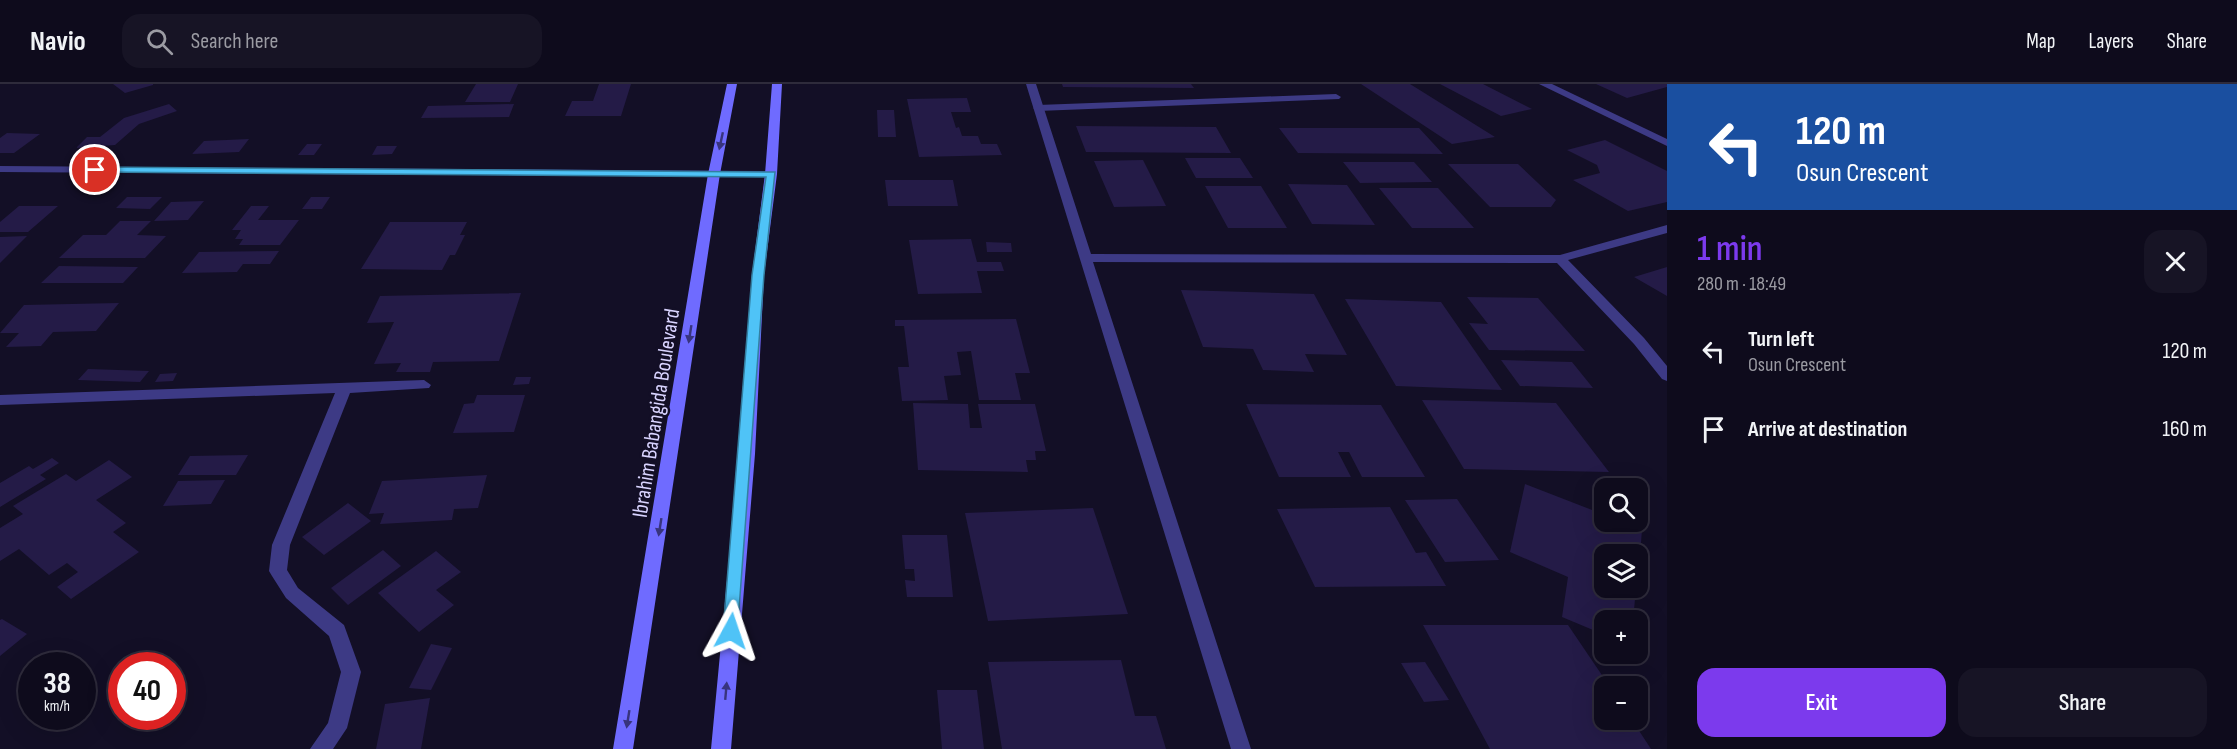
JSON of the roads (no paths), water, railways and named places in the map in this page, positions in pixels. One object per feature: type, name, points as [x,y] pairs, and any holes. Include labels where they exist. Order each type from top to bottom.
[{"type":"street","name":"Ibrahim Babangida Boulevard","points":[[623,749],[714,174],[732,84]]},
{"type":"street","points":[[721,749],[747,454],[758,275],[771,174],[777,84]]},
{"type":"street","points":[[1031,84],[1241,749]]},
{"type":"street","points":[[1544,84],[1667,142]]},
{"type":"street","points":[[1038,108],[1336,97]]},
{"type":"street","points":[[0,169],[771,174]]},
{"type":"street","points":[[1087,258],[1560,259],[1667,229]]},
{"type":"street","points":[[1560,259],[1639,341],[1667,376]]},
{"type":"street","points":[[0,400],[424,385]]},
{"type":"street","points":[[320,749],[337,728],[351,672],[337,631],[292,593],[278,571],[281,545],[345,387]]}]
